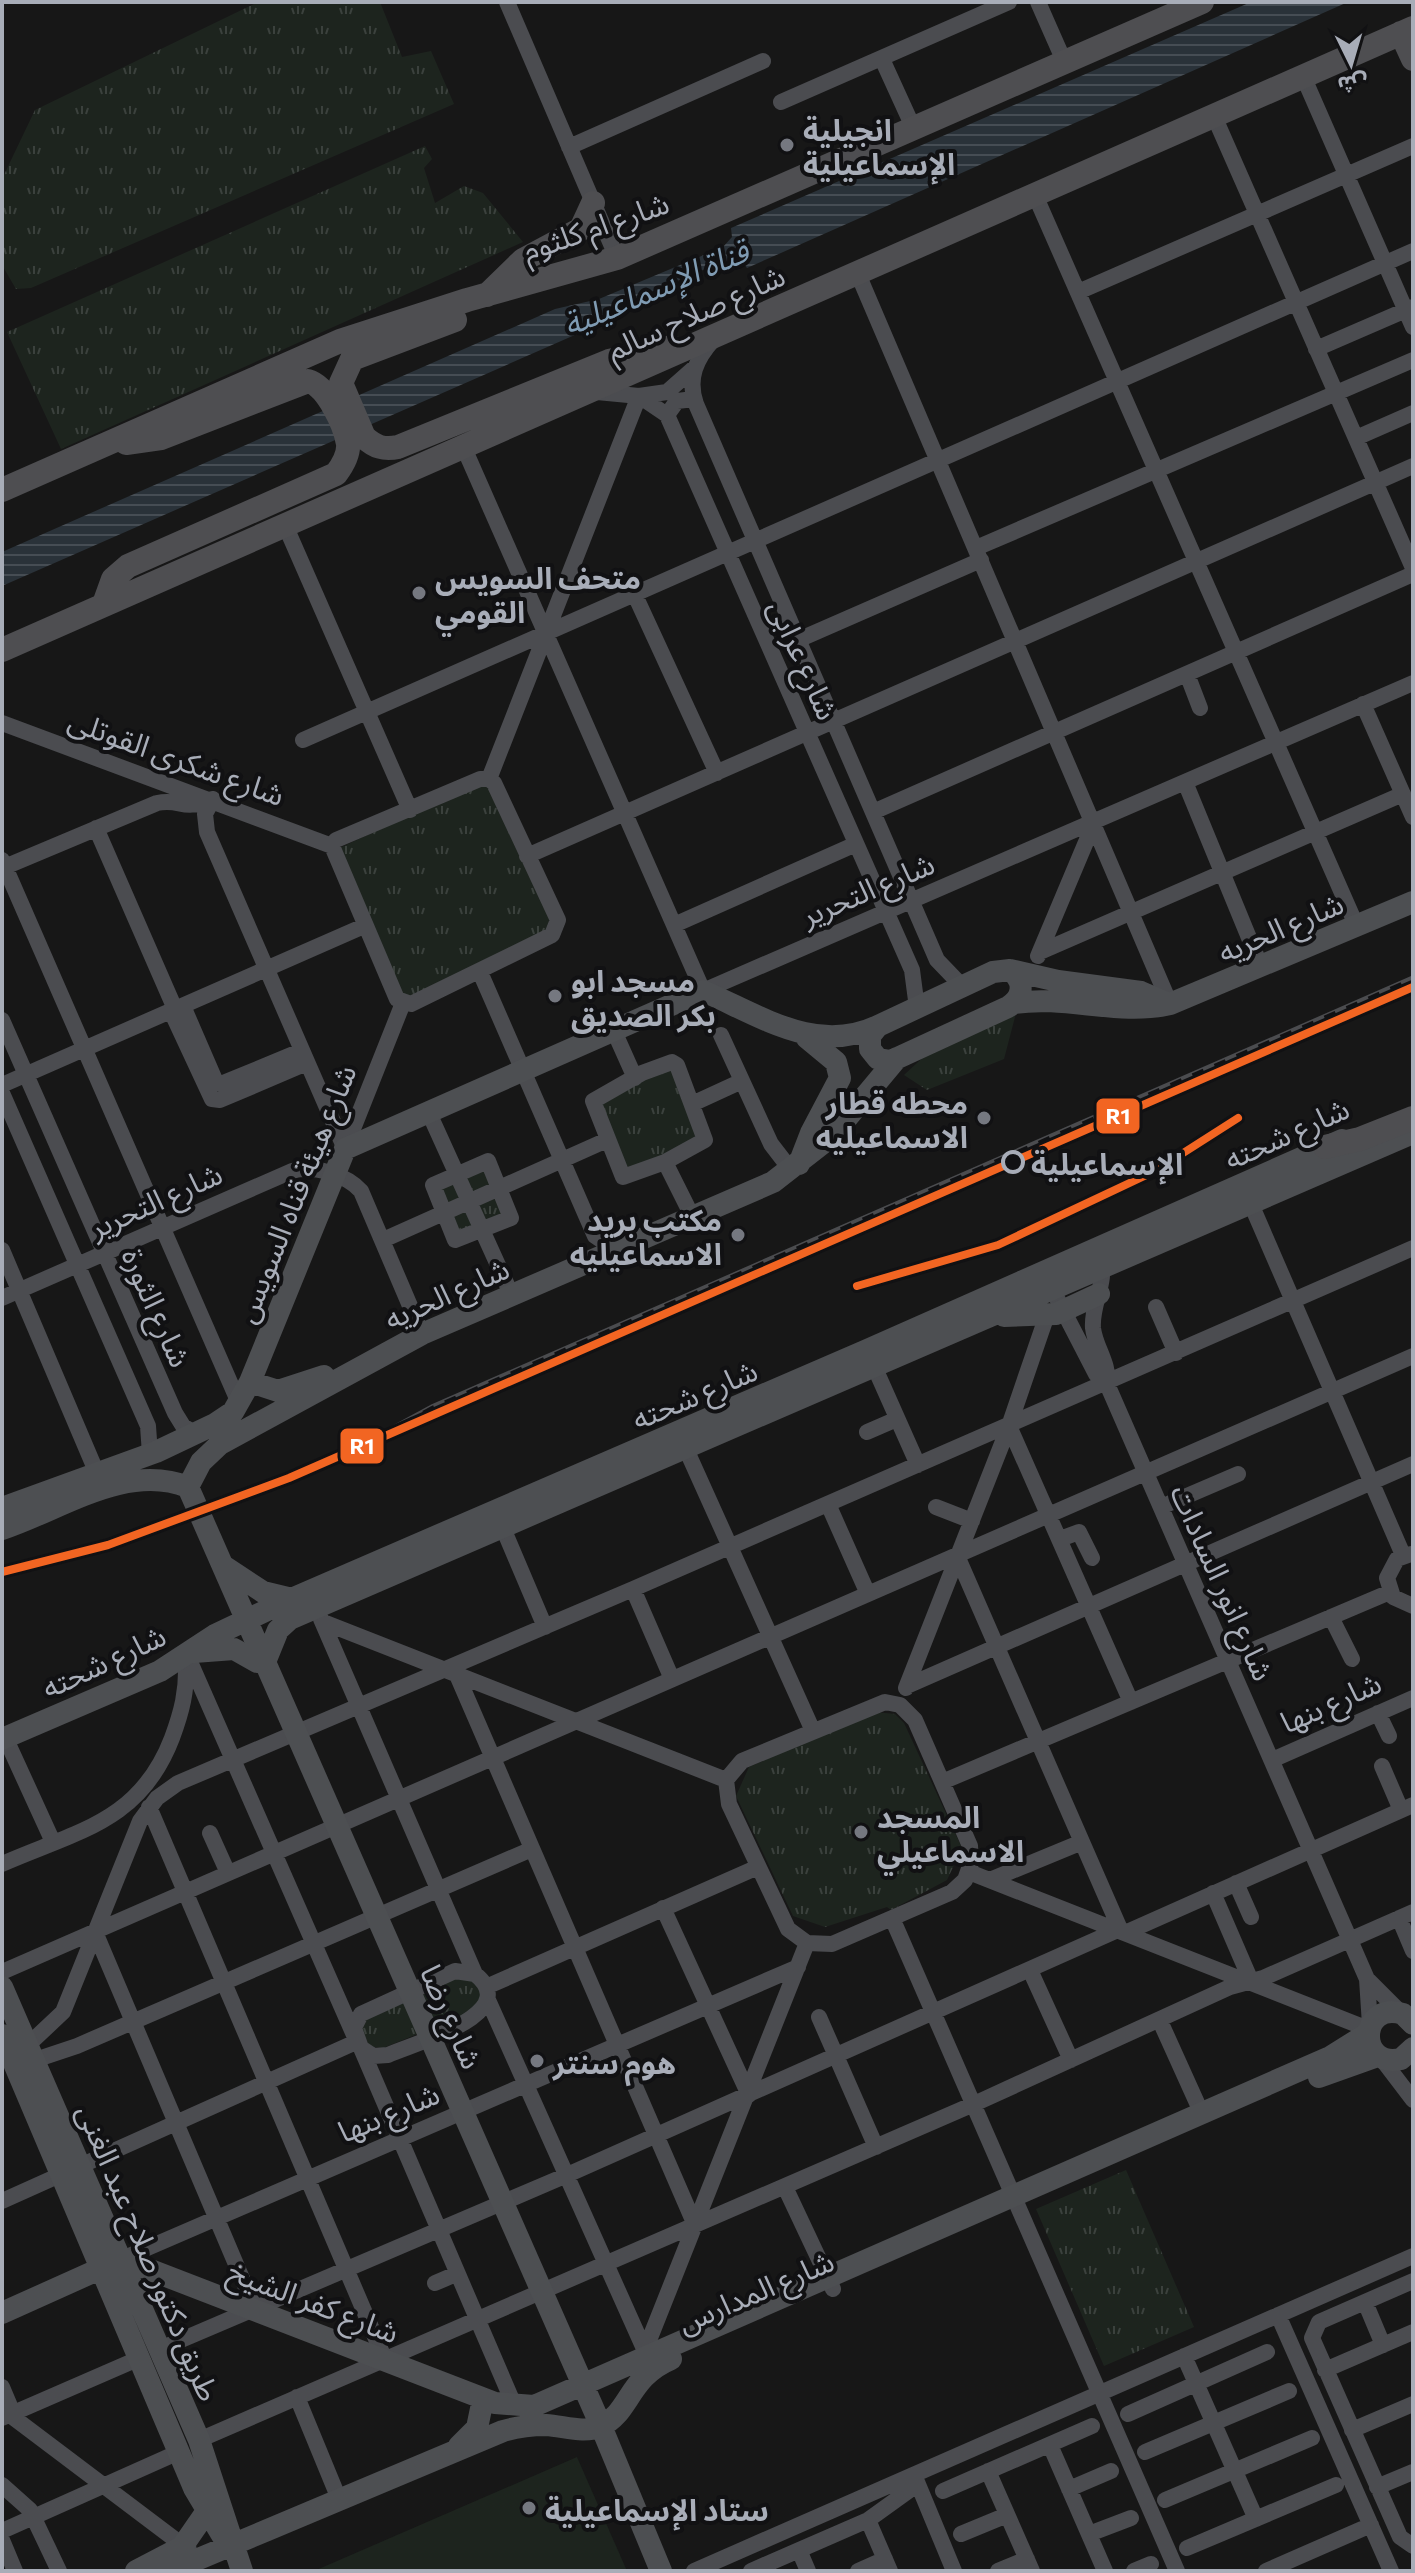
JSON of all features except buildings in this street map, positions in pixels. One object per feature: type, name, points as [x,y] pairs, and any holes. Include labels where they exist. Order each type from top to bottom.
[{"type":"highway","name":"شارع ام كلثوم","points":[[2,490],[340,341],[488,294],[617,258],[1202,2]]},
{"type":"highway","points":[[1409,34],[1413,59]]},
{"type":"highway","name":"شارع صلاح سالم","points":[[2,650],[587,393],[701,351],[858,274],[1303,76],[1409,34]]},
{"type":"highway","points":[[333,387],[352,359],[455,320],[474,309],[523,260],[581,229],[593,203]]},
{"type":"highway","points":[[333,387],[356,440],[379,448],[398,447],[609,361],[648,350],[701,351]]},
{"type":"highway","points":[[108,442],[161,438],[300,382],[333,387]]},
{"type":"highway","points":[[104,604],[113,579],[128,566],[336,474],[356,440]]},
{"type":"highway","points":[[1325,1147],[1360,1139],[1413,1118]]},
{"type":"main road","name":"شارع الحريه","points":[[188,1487],[201,1462],[220,1444],[372,1359],[422,1334],[755,1192],[795,1168],[839,1128],[897,1058],[1015,1003],[1049,999],[1143,1007],[1170,1004],[1413,902]]},
{"type":"main road","points":[[1015,1003],[1027,965]]},
{"type":"main road","points":[[801,1033],[845,1038],[878,1026],[993,972],[1027,965],[1058,981],[1141,992],[1170,1004]]},
{"type":"main road","points":[[703,991],[801,1033],[831,1056],[840,1078],[795,1168]]},
{"type":"main road","name":"شارع التحرير","points":[[345,1149],[703,991]]},
{"type":"main road","points":[[878,1026],[870,1036],[870,1049],[884,1061],[897,1058]]},
{"type":"main road","name":"شارع شحته","points":[[4,1738],[160,1671],[247,1619],[288,1607],[1050,1280],[1325,1147],[1413,1109]]},
{"type":"main road","name":"شارع شحته","points":[[1099,1258],[1251,1204],[1413,1133]]},
{"type":"main road","name":"شارع هيئة قناه السويس","points":[[239,1403],[345,1149]]},
{"type":"main road","name":"شارع شحته","points":[[288,1607],[319,1615],[503,1528],[991,1317],[1050,1280]]},
{"type":"main road","points":[[991,1317],[1056,1314],[1099,1294]]},
{"type":"main road","points":[[250,1382],[263,1389],[285,1390],[372,1359]]},
{"type":"main road","points":[[4,1503],[48,1501],[121,1474],[150,1454],[225,1418],[239,1403]]},
{"type":"main road","points":[[2,1529],[96,1471],[157,1479],[188,1487]]},
{"type":"main road","name":"شارع رضا","points":[[188,1487],[601,2426],[661,2571]]},
{"type":"main road","points":[[187,1655],[234,1649],[265,1662],[270,1657],[288,1607],[224,1566]]},
{"type":"main road","name":"طريق دكتور صلاح عبد الغنى","points":[[2,1987],[21,2064]]},
{"type":"main road","name":"شارع المدارس","points":[[1017,2202],[1330,2057],[1369,2029],[1384,2013],[1408,2016]]},
{"type":"main road","points":[[1369,2029],[1371,2049],[1380,2057]]},
{"type":"main road","name":"طريق دكتور صلاح عبد الغنى","points":[[2,2035],[21,2064],[69,2166],[150,2354],[199,2440],[239,2541],[242,2571]]},
{"type":"main road","name":"شارع المدارس","points":[[601,2426],[618,2413],[637,2382],[654,2367],[830,2284],[1017,2202],[1336,2070],[1380,2057],[1401,2059],[1413,2048]]},
{"type":"main road","name":"طريق دكتور صلاح عبد الغنى","points":[[111,2264],[142,2303],[150,2354],[179,2452],[207,2514],[239,2541]]},
{"type":"main road","name":"شارع كفر الشيخ","points":[[111,2264],[159,2272],[483,2399]]},
{"type":"main road","name":"شارع بنها","points":[[2,2313],[111,2264]]},
{"type":"main road","points":[[142,2303],[146,2280],[159,2272]]},
{"type":"main road","name":"شارع المدارس","points":[[483,2399],[515,2407],[543,2403],[643,2354],[830,2284]]},
{"type":"main road","points":[[448,2454],[477,2428],[483,2399]]},
{"type":"main road","points":[[136,2571],[179,2561],[212,2562],[239,2541],[514,2428],[549,2425],[587,2430],[601,2426]]},
{"type":"main road","points":[[179,2561],[207,2514],[215,2480]]},
{"type":"street","points":[[507,2],[617,258]]},
{"type":"street","points":[[781,102],[1009,2]]},
{"type":"street","points":[[1038,2],[1064,61]]},
{"type":"street","points":[[882,59],[913,127]]},
{"type":"street","points":[[569,147],[763,61]]},
{"type":"street","points":[[1303,76],[1385,263],[1409,309],[1413,327]]},
{"type":"street","points":[[873,812],[1413,571],[1214,116]]},
{"type":"street","points":[[1078,292],[1413,146]]},
{"type":"street","points":[[1035,195],[1357,927]]},
{"type":"street","points":[[303,740],[1413,251]]},
{"type":"street","points":[[858,274],[1170,1004]]},
{"type":"street","points":[[1316,349],[1409,309]]},
{"type":"street","points":[[587,393],[639,396],[667,392],[701,351]]},
{"type":"street","name":"شارع عرابى","points":[[701,351],[694,399],[937,960],[962,986]]},
{"type":"street","points":[[798,640],[1155,468],[1413,360]]},
{"type":"street","points":[[639,396],[667,415],[677,401],[694,399]]},
{"type":"street","points":[[489,779],[480,779],[336,840],[332,846],[397,999],[403,1003],[411,1004],[480,972],[552,935],[557,928],[558,920],[489,779],[639,396]]},
{"type":"street","points":[[1356,438],[1413,413]]},
{"type":"street","name":"شارع عرابى","points":[[667,415],[915,979],[917,1008]]},
{"type":"street","points":[[464,448],[703,991]]},
{"type":"street","points":[[527,856],[1413,466]]},
{"type":"street","points":[[1396,530],[1413,523]]},
{"type":"street","points":[[285,525],[410,810]]},
{"type":"street","points":[[634,593],[717,773]]},
{"type":"street","points":[[1187,674],[1200,708]]},
{"type":"street","name":"شارع التحرير","points":[[703,991],[1413,683]]},
{"type":"street","points":[[1363,704],[1413,817]]},
{"type":"street","name":"شارع شكرى القوتلى","points":[[2,723],[213,799],[332,846]]},
{"type":"street","points":[[1185,782],[1261,967]]},
{"type":"street","points":[[1027,965],[1130,913],[1403,794]]},
{"type":"street","points":[[213,799],[191,807],[168,801],[157,803],[3,865],[86,1048],[239,1403]]},
{"type":"street","points":[[213,799],[205,814],[205,824],[265,970],[345,1149]]},
{"type":"street","points":[[1027,965],[1094,823]]},
{"type":"street","points":[[96,828],[176,1009],[215,1080],[221,1084],[304,1057]]},
{"type":"street","points":[[674,925],[856,844]]},
{"type":"street","points":[[2,1085],[364,926]]},
{"type":"street","points":[[480,972],[595,1236],[617,1251]]},
{"type":"street","name":"شارع هيئة قناه السويس","points":[[345,1149],[403,1003]]},
{"type":"street","name":"شارع الثورة","points":[[2,1020],[175,1413],[183,1426],[196,1434]]},
{"type":"street","points":[[614,1031],[635,1078]]},
{"type":"street","points":[[721,1035],[771,1144],[795,1168]]},
{"type":"street","points":[[669,1062],[675,1063],[692,1104],[705,1136],[704,1143],[665,1162],[623,1177],[593,1101],[669,1062]]},
{"type":"street","points":[[692,1104],[742,1081]]},
{"type":"street","name":"شارع الثورة","points":[[2,1093],[148,1426],[150,1454]]},
{"type":"street","points":[[429,1113],[512,1296]]},
{"type":"street","points":[[383,1240],[607,1140]]},
{"type":"street","points":[[488,1161],[500,1187],[511,1218],[455,1240],[433,1185],[488,1161]]},
{"type":"street","points":[[665,1162],[693,1218]]},
{"type":"street","name":"شارع التحرير","points":[[2,1298],[297,1169],[315,1169],[334,1176]]},
{"type":"street","points":[[334,1176],[354,1183],[361,1191],[422,1334]]},
{"type":"street","points":[[1251,1204],[1371,1483],[1408,1554],[1388,1571],[1390,1592],[1398,1602],[1413,1606]]},
{"type":"street","points":[[2,1250],[96,1471]]},
{"type":"street","points":[[21,2064],[63,2012],[136,1829],[149,1807],[167,1790],[360,1706],[451,1672],[545,1627],[1292,1302],[1411,1255]]},
{"type":"street","name":"شارع انور السادات","points":[[1099,1258],[1099,1294],[1093,1329],[1107,1370],[1107,1384],[1367,1979],[1369,2029]]},
{"type":"street","name":"شارع انور السادات","points":[[1050,1280],[1056,1314],[1096,1374],[1107,1384]]},
{"type":"street","points":[[1156,1307],[1176,1353]]},
{"type":"street","points":[[900,1705],[1056,1314]]},
{"type":"street","points":[[2,1972],[959,1557],[1331,1391],[1412,1361]]},
{"type":"street","points":[[874,1366],[918,1465]]},
{"type":"street","points":[[148,1426],[162,1427],[175,1413]]},
{"type":"street","points":[[867,1432],[897,1419]]},
{"type":"street","points":[[1009,1426],[1131,1702]]},
{"type":"street","points":[[686,1449],[813,1731]]},
{"type":"street","points":[[907,1686],[1413,1464]]},
{"type":"street","points":[[1161,1507],[1238,1474]]},
{"type":"street","points":[[828,1504],[868,1594]]},
{"type":"street","points":[[936,1507],[972,1521]]},
{"type":"street","points":[[503,1528],[545,1627]]},
{"type":"street","points":[[1060,1539],[1079,1532],[1092,1558]]},
{"type":"street","points":[[959,1557],[1123,1931]]},
{"type":"street","points":[[633,1589],[672,1679]]},
{"type":"street","points":[[942,1782],[1390,1592]]},
{"type":"street","points":[[319,1615],[451,1672],[726,1780]]},
{"type":"street","points":[[319,1615],[643,2354]]},
{"type":"street","points":[[1331,1617],[1352,1659]]},
{"type":"street","points":[[187,1655],[515,2407]]},
{"type":"street","points":[[2,1864],[117,1814],[144,1791],[163,1760],[186,1701],[187,1655]]},
{"type":"street","points":[[451,1672],[493,1758],[696,2225]]},
{"type":"street","name":"شارع بنها","points":[[1272,1760],[1413,1698]]},
{"type":"street","points":[[877,1704],[900,1705],[915,1720],[970,1846],[969,1872],[952,1892],[832,1944],[807,1943],[788,1929],[726,1796],[726,1780],[742,1761],[877,1704]]},
{"type":"street","points":[[1378,1713],[1389,1736]]},
{"type":"street","points":[[4,1738],[53,1842]]},
{"type":"street","points":[[163,1760],[175,1771],[190,1778]]},
{"type":"street","points":[[7,2413],[438,2231],[1407,1807],[1382,1766]]},
{"type":"street","points":[[149,1807],[385,2360]]},
{"type":"street","points":[[117,1814],[128,1819],[136,1829]]},
{"type":"street","points":[[210,1833],[228,1873]]},
{"type":"street","points":[[990,1880],[1082,1842]]},
{"type":"street","points":[[21,2064],[77,2046],[532,1849]]},
{"type":"street","points":[[483,1987],[758,1867]]},
{"type":"street","points":[[969,1872],[1369,2029]]},
{"type":"street","points":[[1236,1883],[1251,1917]]},
{"type":"street","points":[[1213,1893],[1251,1981]]},
{"type":"street","points":[[663,1908],[749,2095]]},
{"type":"street","points":[[199,2440],[974,2104],[1230,1987],[1406,1915],[1413,1951]]},
{"type":"street","points":[[892,1918],[1177,2571]]},
{"type":"street","points":[[95,1932],[255,2309]]},
{"type":"street","points":[[643,2354],[749,2095],[807,1943]]},
{"type":"street","name":"شارع بنها","points":[[111,2264],[798,1967]]},
{"type":"street","points":[[1030,1970],[1071,2060]]},
{"type":"street","points":[[357,2042],[361,2014],[455,1971],[483,1987]]},
{"type":"street","name":"شارع انور السادات","points":[[1367,1979],[1408,2016]]},
{"type":"street","points":[[357,2042],[381,2056],[477,2017],[483,1987]]},
{"type":"street","points":[[63,2012],[64,2030],[77,2046]]},
{"type":"street","points":[[819,2017],[876,2147]]},
{"type":"street","points":[[1160,2021],[1202,2114]]},
{"type":"street","points":[[2,2201],[143,2130],[153,2131],[357,2042]]},
{"type":"street","points":[[1380,2057],[1413,2100]]},
{"type":"street","points":[[2,2190],[69,2166]]},
{"type":"street","points":[[785,2187],[830,2284]]},
{"type":"street","points":[[694,2571],[916,2479],[1099,2392],[1413,2256]]},
{"type":"street","points":[[435,2283],[456,2274]]},
{"type":"street","points":[[1413,2281],[1319,2322],[1313,2329],[1313,2342],[1400,2537],[1413,2546]]},
{"type":"street","points":[[1365,2302],[1383,2345]]},
{"type":"street","points":[[1278,2315],[1343,2482],[1371,2525],[1391,2571]]},
{"type":"street","points":[[1325,2370],[1413,2332]]},
{"type":"street","points":[[1128,2414],[1267,2352]]},
{"type":"street","points":[[1184,2356],[1256,2519]]},
{"type":"street","points":[[2,2387],[7,2413],[103,2486],[179,2561]]},
{"type":"street","points":[[1145,2452],[1289,2391]]},
{"type":"street","points":[[297,2397],[339,2499]]},
{"type":"street","points":[[1352,2430],[1409,2405],[1413,2424]]},
{"type":"street","points":[[943,2491],[1092,2426]]},
{"type":"street","points":[[1165,2500],[1312,2438]]},
{"type":"street","points":[[1050,2445],[1105,2571]]},
{"type":"street","points":[[15,2571],[2,2533],[179,2452]]},
{"type":"street","points":[[988,2471],[1029,2565],[998,2571]]},
{"type":"street","points":[[1069,2489],[1111,2471]]},
{"type":"street","points":[[1187,2548],[1343,2482],[1374,2480],[1413,2472]]},
{"type":"street","points":[[755,2570],[868,2520],[916,2479]]},
{"type":"street","points":[[916,2479],[954,2571]]},
{"type":"street","points":[[2,2485],[28,2507],[59,2571]]},
{"type":"street","points":[[961,2534],[1007,2515]]},
{"type":"street","points":[[1089,2534],[1131,2518]]},
{"type":"street","points":[[858,2571],[888,2565],[868,2520]]},
{"type":"street","points":[[1273,2569],[1371,2525]]},
{"type":"street","points":[[799,2550],[808,2571]]},
{"type":"street","points":[[1134,2571],[1151,2564]]},
{"type":"green space","points":[[258,2],[380,2],[402,57],[431,51],[454,104],[31,288],[16,289],[2,265],[2,179],[35,110]]},
{"type":"green space","points":[[425,146],[432,159],[424,168],[435,203],[464,186],[483,193],[523,242],[61,449],[7,332]]},
{"type":"green space","points":[[487,780],[556,931],[405,999],[335,850]]},
{"type":"green space","points":[[1016,1013],[1004,1059],[927,1090],[904,1075],[930,1051]]},
{"type":"green space","points":[[669,1062],[705,1136],[629,1178],[593,1101]]},
{"type":"green space","points":[[483,1162],[511,1212],[460,1241],[433,1185]]},
{"type":"green space","points":[[874,1712],[895,1714],[904,1723],[962,1848],[947,1880],[891,1910],[887,1907],[825,1927],[793,1916],[736,1796],[749,1767]]},
{"type":"green space","points":[[460,1972],[469,1975],[482,1992],[477,2010],[383,2048],[366,2046],[360,2019]]},
{"type":"green space","points":[[1126,2170],[1194,2327],[1104,2366],[1036,2209]]},
{"type":"green space","name":"ستاد الإسماعيلية","points":[[577,2457],[627,2571],[314,2571]]},
{"type":"water","name":"قناة الإسماعيلية","points":[[1251,2],[1348,2],[747,268],[741,260],[722,262],[627,302],[609,320],[2,586],[2,552],[555,309],[599,299],[723,247],[732,237],[731,228]]},
{"type":"railway","points":[[360,1447],[432,1408],[1413,979]]},
{"type":"railway","points":[[857,1286],[998,1245],[1155,1171],[1238,1118]]},
{"type":"railway","points":[[2,1572],[108,1545],[220,1504]]},
{"type":"transit line","name":"R1","points":[[2,1572],[108,1545],[289,1478],[1413,987]]},
{"type":"transit line","name":"R1","points":[[857,1286],[998,1245],[1155,1171],[1238,1118]]},
{"type":"place","name":"انجيلية الإسماعيلية","points":[[787,145]]},
{"type":"place","name":"متحف السويس القومي","points":[[419,593]]},
{"type":"place","name":"مسجد ابو بكر الصديق","points":[[555,996]]},
{"type":"place","name":"محطه قطار الاسماعيليه","points":[[984,1118]]},
{"type":"place","name":"الإسماعيلية","points":[[1013,1162]]},
{"type":"place","name":"مكتب بريد الاسماعيليه","points":[[738,1235]]},
{"type":"place","name":"المسجد الاسماعيلي","points":[[861,1832]]},
{"type":"place","name":"هوم سنتر","points":[[537,2061]]},
{"type":"place","name":"ستاد الإسماعيلية","points":[[529,2508]]}]
